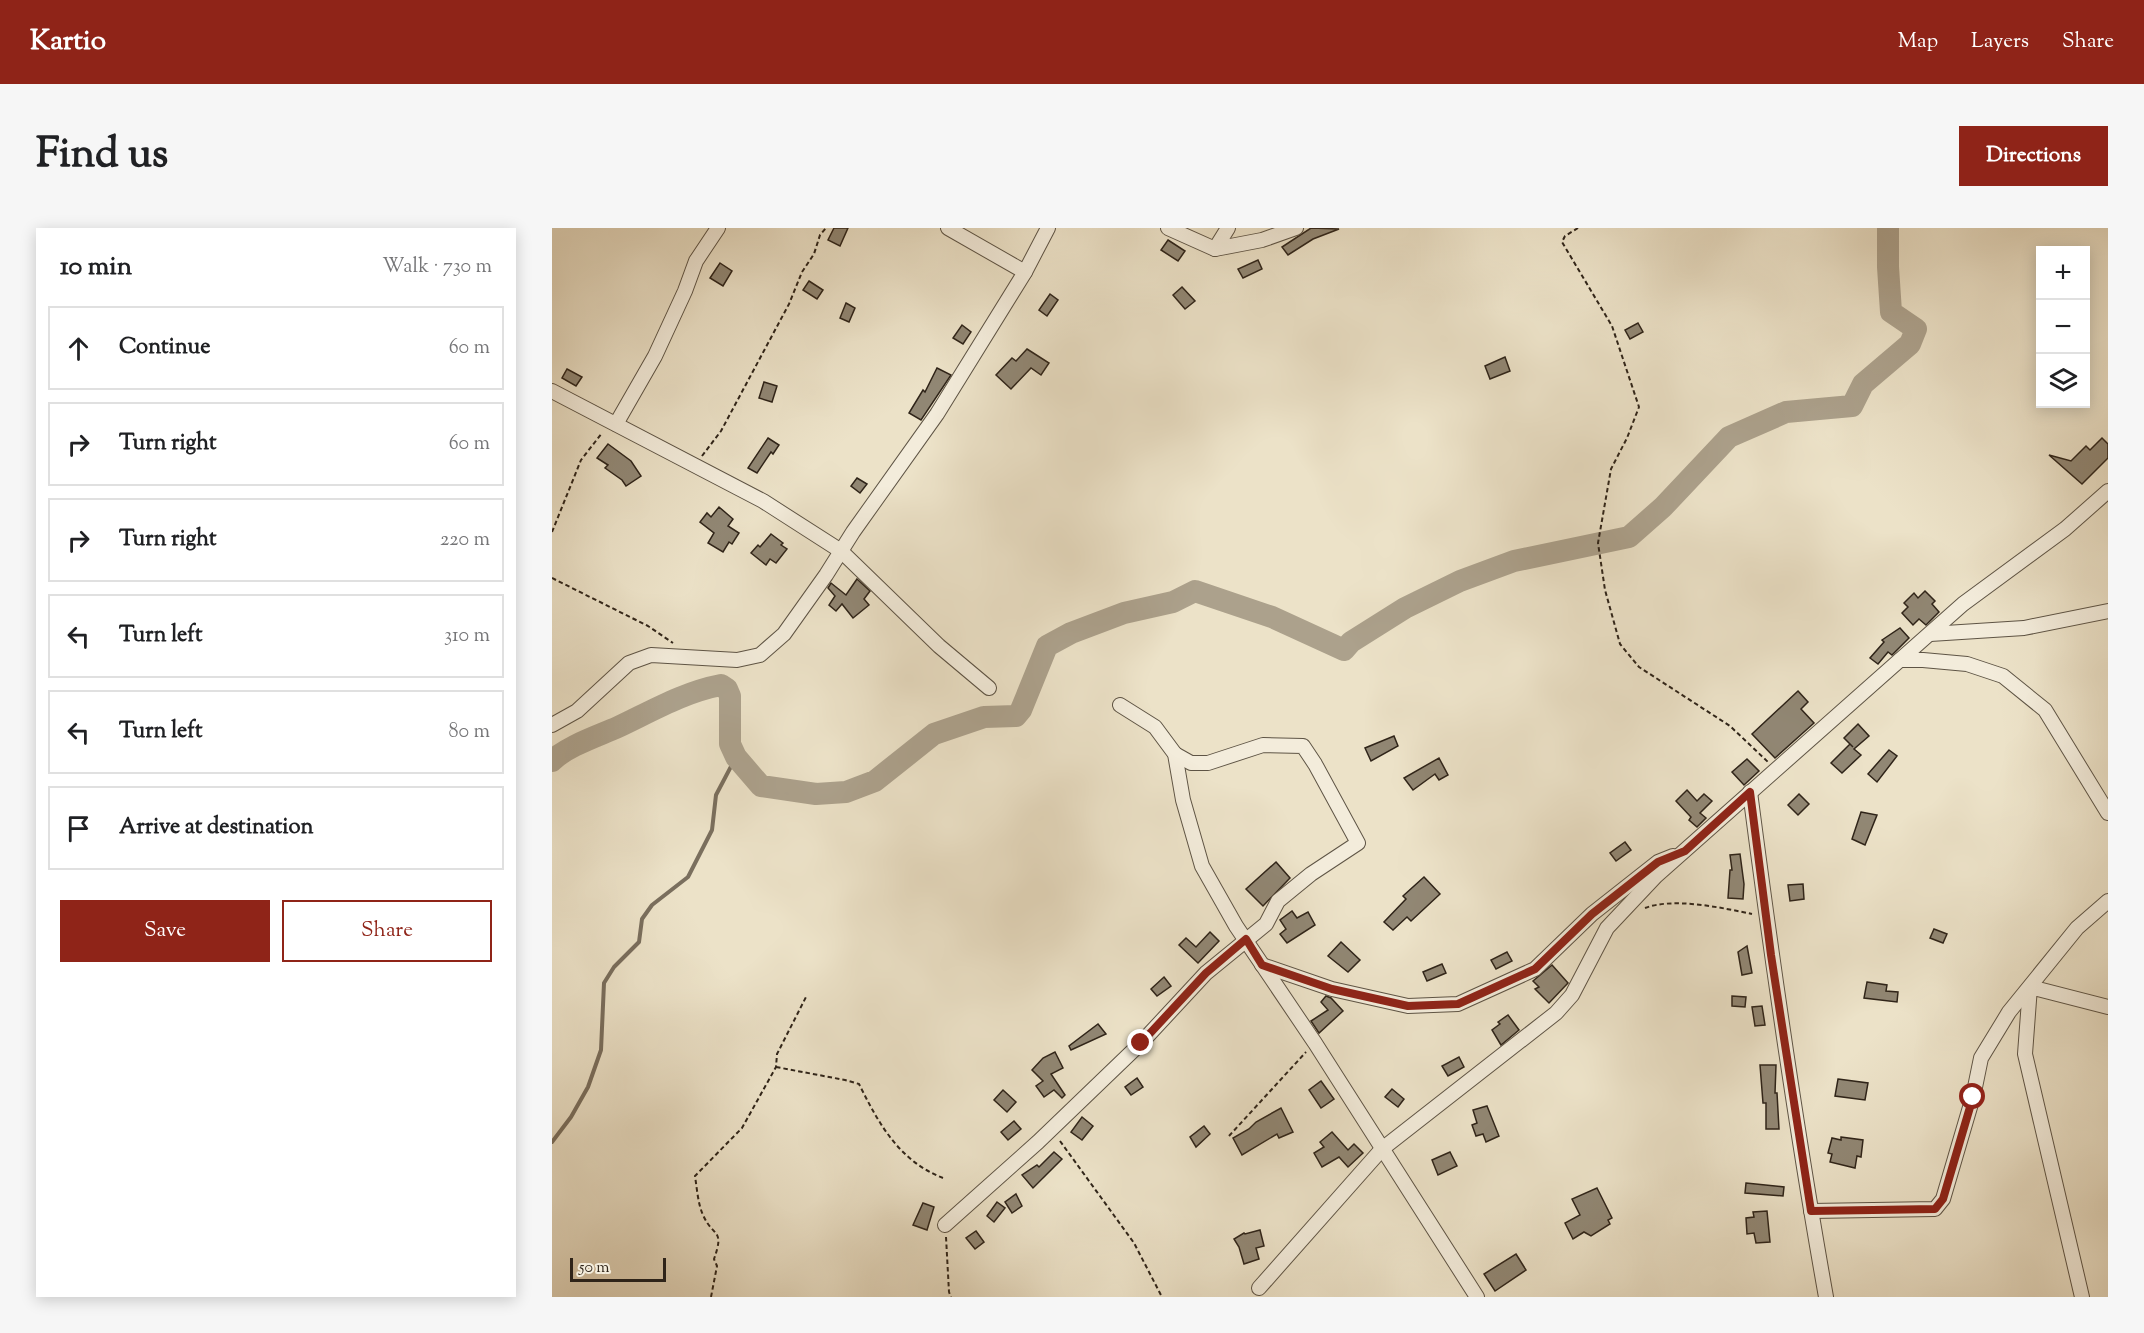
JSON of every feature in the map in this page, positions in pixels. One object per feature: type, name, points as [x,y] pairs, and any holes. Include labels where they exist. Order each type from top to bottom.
[{"type":"street","points":[[613,422],[655,356],[696,261],[718,228]]},
{"type":"street","points":[[948,228],[1024,272]]},
{"type":"street","points":[[552,725],[577,711],[629,663],[651,655],[737,660],[760,656],[784,634],[937,414],[1024,272],[1048,228]]},
{"type":"street","points":[[1168,228],[1215,249],[1262,240],[1296,228]]},
{"type":"street","points":[[1215,249],[1228,228]]},
{"type":"street","points":[[552,391],[763,501],[841,550],[939,646],[989,688]]},
{"type":"street","points":[[1259,1288],[1382,1149],[1556,1012],[1572,995],[1607,928],[1656,876],[1963,604],[2065,529],[2108,491]]},
{"type":"street","points":[[1930,634],[2024,628],[2108,611]]},
{"type":"street","points":[[1900,660],[1967,664],[2003,676],[2045,710],[2108,813]]},
{"type":"street","points":[[945,1226],[1141,1043],[1206,973],[1266,924],[1278,900],[1311,874],[1358,843],[1303,746],[1263,745],[1208,763],[1191,763],[1175,754],[1155,727],[1120,705]]},
{"type":"street","points":[[1175,754],[1183,800],[1202,866],[1262,965],[1315,1043],[1477,1297]]},
{"type":"street","points":[[1750,792],[1811,1211],[1826,1297]]},
{"type":"street","points":[[1262,965],[1332,989],[1408,1006],[1458,1004],[1535,969],[1592,914],[1658,862],[1685,851]]},
{"type":"street","points":[[1811,1211],[1935,1209],[1943,1199],[1973,1097],[1981,1058],[2009,1012],[2077,928],[2108,901]]},
{"type":"street","points":[[2030,987],[2108,1007]]},
{"type":"street","points":[[2030,987],[2025,1054],[2082,1297]]},
{"type":"path","points":[[695,465],[721,431],[784,314],[802,272],[814,254],[820,235],[826,228]]},
{"type":"path","points":[[1578,228],[1565,236],[1562,242],[1612,326],[1639,406],[1628,438],[1611,469],[1598,543],[1605,590],[1620,644],[1640,667],[1730,726],[1777,770]]},
{"type":"path","points":[[552,531],[581,460],[613,422]]},
{"type":"path","points":[[552,578],[648,626],[676,645]]},
{"type":"path","points":[[1616,919],[1655,904],[1712,906],[1767,918]]},
{"type":"path","points":[[711,1297],[717,1266],[714,1259],[719,1244],[718,1234],[703,1216],[695,1176],[742,1128],[776,1067],[777,1054],[806,997]]},
{"type":"path","points":[[1229,1136],[1315,1043]]},
{"type":"path","points":[[776,1067],[859,1084],[888,1138],[927,1172],[943,1178]]},
{"type":"path","points":[[1051,1129],[1134,1243],[1162,1297]]},
{"type":"path","points":[[945,1226],[951,1297]]},
{"type":"building","points":[[834,228],[848,228],[840,246],[828,240]]},
{"type":"building","points":[[1311,228],[1339,229],[1313,239],[1288,255],[1282,247]]},
{"type":"building","points":[[1168,240],[1185,251],[1178,261],[1161,250]]},
{"type":"building","points":[[1258,260],[1262,269],[1243,278],[1238,269]]},
{"type":"building","points":[[720,263],[732,271],[723,286],[710,278]]},
{"type":"building","points":[[809,281],[823,290],[817,299],[803,290]]},
{"type":"building","points":[[1182,287],[1195,301],[1185,309],[1173,295]]},
{"type":"building","points":[[1050,294],[1058,300],[1047,316],[1039,310]]},
{"type":"building","points":[[846,303],[855,308],[849,322],[840,318]]},
{"type":"building","points":[[1638,323],[1643,332],[1630,339],[1625,330]]},
{"type":"building","points":[[962,325],[971,332],[963,344],[953,338]]},
{"type":"building","points":[[1027,349],[1049,363],[1041,375],[1031,368],[1011,389],[996,375],[1012,358],[1016,361]]},
{"type":"building","points":[[1505,357],[1510,371],[1490,379],[1485,366]]},
{"type":"building","points":[[937,368],[951,375],[921,420],[909,413],[923,390],[925,392]]},
{"type":"building","points":[[567,369],[582,377],[576,386],[562,378]]},
{"type":"building","points":[[764,382],[777,386],[772,402],[759,398]]},
{"type":"building","points":[[768,438],[779,445],[773,454],[771,452],[757,473],[748,468]]},
{"type":"building","points":[[2102,438],[2108,444],[2108,458],[2082,484],[2049,455],[2071,461],[2086,446],[2090,450]]},
{"type":"building","points":[[608,444],[631,461],[641,476],[626,486],[622,480],[605,468],[608,465],[597,458]]},
{"type":"building","points":[[857,478],[867,484],[860,493],[851,486]]},
{"type":"building","points":[[719,507],[733,519],[728,526],[739,533],[732,544],[729,542],[723,552],[708,543],[714,533],[700,522],[707,513],[711,517]]},
{"type":"building","points":[[771,534],[787,549],[776,563],[770,559],[766,565],[751,553],[758,545],[760,547]]},
{"type":"building","points":[[857,579],[870,591],[864,599],[869,605],[853,618],[842,604],[836,611],[829,605],[835,596],[828,588],[831,583],[846,595]]},
{"type":"building","points":[[1925,591],[1935,601],[1932,604],[1939,612],[1926,625],[1919,619],[1913,625],[1902,613],[1908,607],[1904,603],[1914,593],[1918,598]]},
{"type":"building","points":[[1900,628],[1909,638],[1892,655],[1888,652],[1878,664],[1870,658],[1884,642],[1882,640]]},
{"type":"building","points":[[1798,691],[1808,702],[1801,709],[1814,723],[1775,758],[1752,734]]},
{"type":"building","points":[[1858,724],[1869,736],[1854,749],[1861,755],[1842,773],[1831,763],[1850,744],[1844,738]]},
{"type":"building","points":[[1394,736],[1398,746],[1371,761],[1365,748]]},
{"type":"building","points":[[1889,750],[1897,756],[1877,782],[1868,774]]},
{"type":"building","points":[[1439,758],[1448,775],[1439,780],[1435,774],[1413,790],[1404,778]]},
{"type":"building","points":[[1747,759],[1759,771],[1744,785],[1732,772]]},
{"type":"building","points":[[1687,790],[1697,801],[1704,794],[1712,801],[1700,813],[1706,818],[1697,827],[1689,820],[1691,817],[1676,801]]},
{"type":"building","points":[[1799,794],[1809,804],[1798,815],[1788,805]]},
{"type":"building","points":[[1861,812],[1877,815],[1865,845],[1852,839]]},
{"type":"building","points":[[1625,842],[1631,850],[1616,861],[1610,853]]},
{"type":"building","points":[[1740,854],[1744,884],[1743,899],[1728,898],[1730,870],[1732,870],[1730,855]]},
{"type":"building","points":[[1276,862],[1290,878],[1263,906],[1246,889]]},
{"type":"building","points":[[1424,877],[1440,894],[1411,921],[1407,917],[1393,930],[1384,922],[1406,899],[1403,896]]},
{"type":"building","points":[[1803,884],[1804,899],[1790,901],[1788,885]]},
{"type":"building","points":[[1292,911],[1297,918],[1308,912],[1315,925],[1287,943],[1280,934],[1286,929],[1280,920]]},
{"type":"building","points":[[1934,929],[1947,934],[1943,943],[1930,938]]},
{"type":"building","points":[[1210,932],[1219,941],[1198,963],[1179,945],[1186,938],[1196,947]]},
{"type":"building","points":[[1341,942],[1360,960],[1348,972],[1328,956]]},
{"type":"building","points":[[1747,946],[1752,973],[1742,975],[1738,952]]},
{"type":"building","points":[[1507,952],[1512,961],[1496,969],[1491,960]]},
{"type":"building","points":[[1442,964],[1446,973],[1427,981],[1423,972]]},
{"type":"building","points":[[1552,965],[1568,983],[1549,1003],[1535,989],[1539,987],[1533,981]]},
{"type":"building","points":[[1164,977],[1171,986],[1157,996],[1151,989]]},
{"type":"building","points":[[1867,982],[1887,985],[1886,991],[1898,992],[1897,1002],[1864,998]]},
{"type":"building","points":[[1326,996],[1331,998],[1343,1011],[1319,1033],[1311,1021],[1328,1010],[1321,1002]]},
{"type":"building","points":[[1732,996],[1746,997],[1745,1007],[1732,1006]]},
{"type":"building","points":[[1762,1006],[1765,1025],[1755,1026],[1752,1007]]},
{"type":"building","points":[[1508,1015],[1519,1030],[1501,1045],[1492,1030]]},
{"type":"building","points":[[1098,1024],[1106,1034],[1071,1050],[1069,1046]]},
{"type":"building","points":[[1055,1052],[1063,1068],[1051,1074],[1065,1095],[1062,1098],[1054,1090],[1044,1097],[1036,1086],[1043,1081],[1032,1070],[1043,1058]]},
{"type":"building","points":[[1459,1057],[1464,1067],[1448,1076],[1442,1066]]},
{"type":"building","points":[[1760,1065],[1776,1065],[1775,1093],[1777,1093],[1779,1129],[1766,1129],[1766,1103],[1763,1103]]},
{"type":"building","points":[[1137,1078],[1143,1087],[1131,1095],[1125,1087]]},
{"type":"building","points":[[1838,1079],[1868,1083],[1865,1100],[1835,1096]]},
{"type":"building","points":[[1321,1081],[1334,1099],[1321,1108],[1309,1090]]},
{"type":"building","points":[[1392,1089],[1404,1099],[1398,1107],[1385,1097]]},
{"type":"building","points":[[1003,1090],[1016,1102],[1007,1112],[994,1100]]},
{"type":"building","points":[[1487,1106],[1499,1136],[1486,1142],[1483,1134],[1476,1136],[1472,1125],[1477,1123],[1473,1110]]},
{"type":"building","points":[[1281,1108],[1293,1132],[1279,1138],[1277,1134],[1242,1155],[1233,1138]]},
{"type":"building","points":[[1082,1117],[1093,1126],[1082,1140],[1071,1132]]},
{"type":"building","points":[[1014,1121],[1021,1129],[1008,1140],[1001,1132]]},
{"type":"building","points":[[1204,1126],[1210,1134],[1196,1147],[1190,1137]]},
{"type":"building","points":[[1332,1132],[1348,1150],[1354,1144],[1363,1153],[1348,1167],[1339,1157],[1322,1167],[1314,1153],[1324,1147],[1320,1142]]},
{"type":"building","points":[[1841,1137],[1863,1140],[1861,1157],[1857,1156],[1855,1168],[1830,1162],[1832,1154],[1828,1153],[1832,1138],[1841,1140]]},
{"type":"building","points":[[1054,1152],[1062,1159],[1033,1188],[1022,1175],[1037,1165],[1039,1167]]},
{"type":"building","points":[[1450,1152],[1457,1166],[1438,1175],[1432,1160]]},
{"type":"building","points":[[1746,1183],[1784,1187],[1783,1196],[1745,1193]]},
{"type":"building","points":[[1597,1188],[1612,1218],[1608,1220],[1610,1224],[1591,1236],[1584,1232],[1573,1239],[1565,1223],[1580,1215],[1572,1199]]},
{"type":"building","points":[[1016,1194],[1022,1206],[1012,1213],[1005,1202]]},
{"type":"building","points":[[997,1202],[1005,1208],[994,1222],[987,1216]]},
{"type":"building","points":[[923,1203],[934,1207],[927,1230],[913,1225]]},
{"type":"building","points":[[1767,1211],[1770,1242],[1756,1243],[1754,1233],[1747,1234],[1746,1218],[1754,1217],[1753,1212]]},
{"type":"building","points":[[1260,1230],[1264,1246],[1256,1248],[1259,1259],[1244,1264],[1234,1239],[1244,1233]]},
{"type":"building","points":[[976,1231],[984,1242],[975,1249],[966,1238]]},
{"type":"building","points":[[1516,1254],[1526,1270],[1495,1291],[1484,1274]]},
{"type":"waterway","points":[[552,761],[574,746],[668,703],[694,692],[721,685],[727,689],[730,696],[730,744],[736,757],[761,786],[816,794],[846,792],[875,781],[934,734],[984,717],[1016,716],[1021,710],[1047,646],[1071,633],[1124,613],[1173,602],[1195,591],[1272,617],[1344,650],[1351,642],[1405,608],[1460,581],[1514,561],[1629,537],[1663,507],[1729,437],[1786,412],[1852,406],[1863,384],[1910,344],[1916,329],[1891,312],[1888,228]]},
{"type":"waterway","points":[[552,1142],[571,1117],[588,1087],[601,1050],[604,983],[614,967],[639,942],[642,919],[652,905],[688,877],[712,830],[716,795],[736,757]]},
{"type":"route","points":[[1141,1043],[1206,973],[1246,939],[1262,965],[1332,989],[1408,1006],[1458,1004],[1535,969],[1592,914],[1658,862],[1685,851],[1750,792],[1771,955],[1811,1211],[1935,1209],[1943,1199],[1973,1097]]}]
